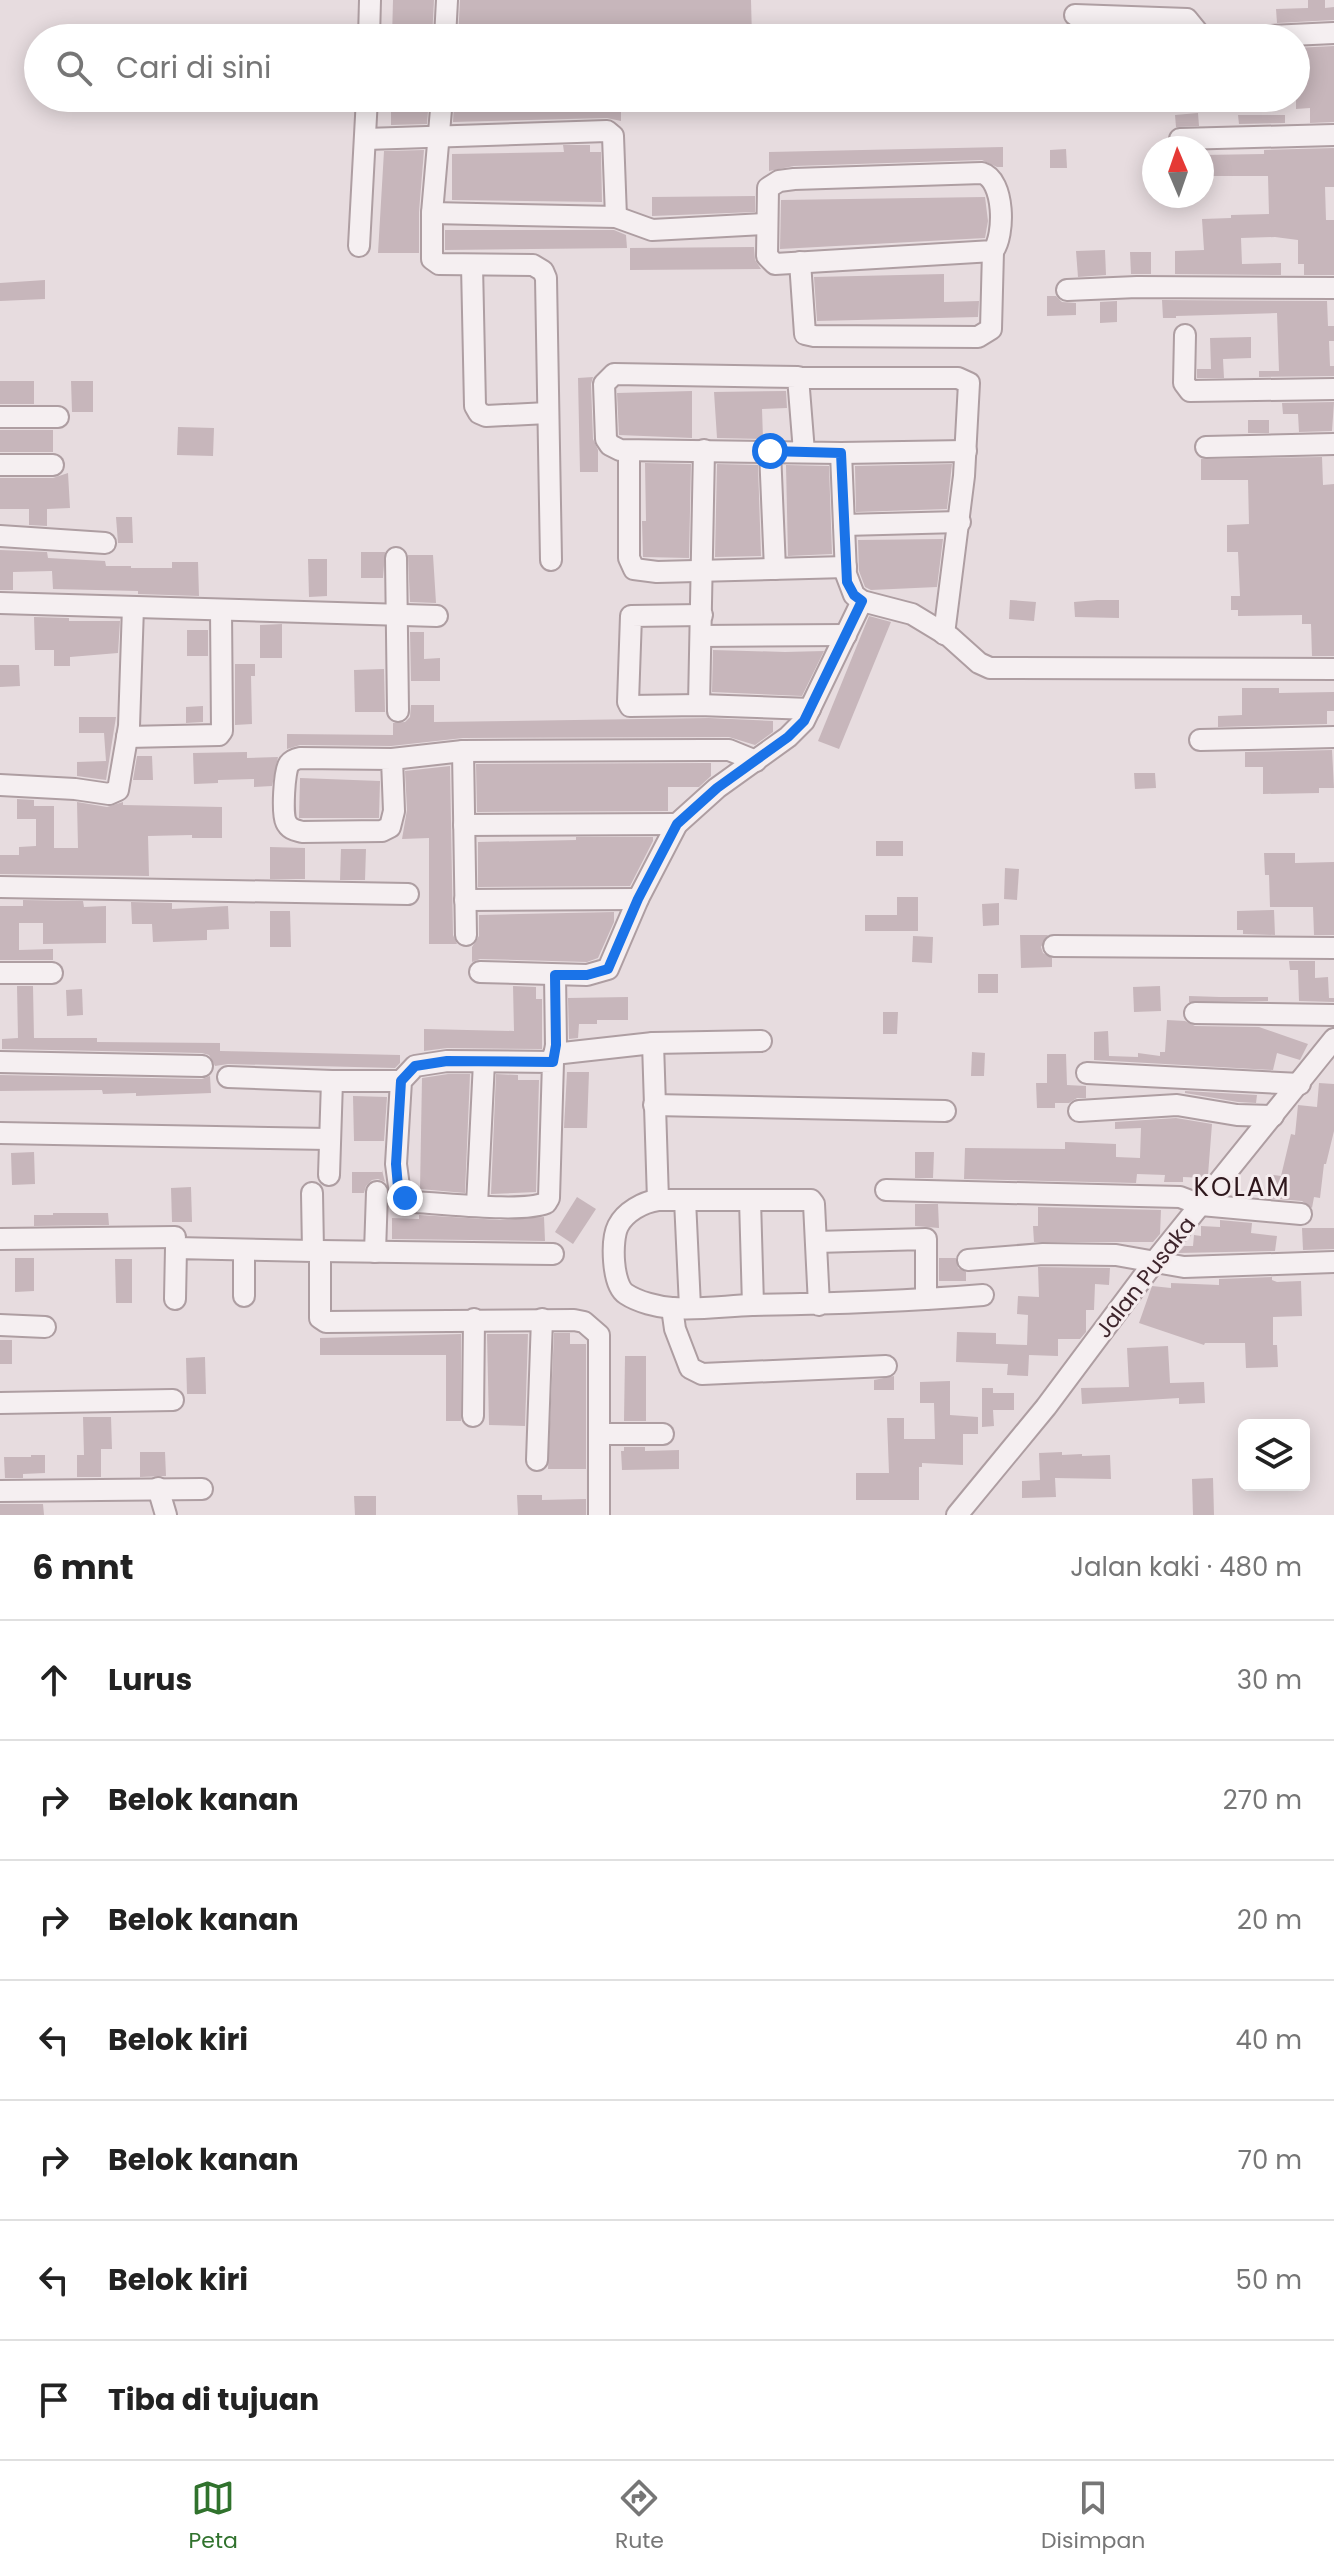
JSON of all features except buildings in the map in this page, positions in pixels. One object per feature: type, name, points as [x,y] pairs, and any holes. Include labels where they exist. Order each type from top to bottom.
[{"type":"street","points":[[369,24],[370,0]]},
{"type":"street","points":[[446,24],[447,0]]},
{"type":"street","points":[[1075,15],[1187,19],[1191,24]]},
{"type":"street","points":[[1310,34],[1334,33]]},
{"type":"street","points":[[359,246],[367,112]]},
{"type":"street","points":[[442,112],[432,213],[435,263],[533,265],[543,271],[546,278],[551,560]]},
{"type":"street","points":[[366,139],[610,132],[613,136],[616,217]]},
{"type":"street","points":[[1214,138],[1334,135]]},
{"type":"street","points":[[800,262],[805,334],[978,337],[991,329],[993,251],[999,243],[999,194],[995,180],[982,173],[779,181],[768,188],[767,256],[775,264],[800,262],[993,251]]},
{"type":"street","points":[[432,213],[616,217],[652,230],[766,224]]},
{"type":"street","points":[[472,265],[475,406],[479,413],[486,416],[548,413]]},
{"type":"street","points":[[1067,290],[1137,287],[1334,288]]},
{"type":"street","points":[[1185,335],[1184,383],[1190,391],[1334,389]]},
{"type":"street","points":[[944,634],[960,522],[966,451],[969,383],[963,379],[678,374],[611,375],[604,384],[606,439],[613,448],[629,452],[966,451]]},
{"type":"street","points":[[799,378],[804,452]]},
{"type":"street","points":[[0,417],[58,417]]},
{"type":"street","points":[[1206,447],[1334,444]]},
{"type":"street","points":[[699,705],[704,450]]},
{"type":"street","points":[[770,451],[775,569]]},
{"type":"street","points":[[629,452],[629,558],[632,568],[657,572],[846,567]]},
{"type":"street","points":[[841,453],[846,567],[854,595],[862,601],[912,614],[990,668],[1334,669]]},
{"type":"street","points":[[0,465],[53,465]]},
{"type":"street","points":[[844,525],[960,522]]},
{"type":"street","points":[[0,536],[105,543]]},
{"type":"street","points":[[396,558],[398,711]]},
{"type":"street","points":[[480,972],[587,975],[608,969],[638,899],[677,824],[717,788],[788,737],[804,721],[862,601]]},
{"type":"street","points":[[0,603],[437,616]]},
{"type":"street","points":[[0,785],[116,793],[121,783],[127,737],[133,607]]},
{"type":"street","points":[[127,737],[219,735],[222,731],[221,610]]},
{"type":"street","points":[[810,709],[630,706],[631,616],[702,625],[846,635]]},
{"type":"street","points":[[1200,740],[1334,737]]},
{"type":"street","points":[[392,759],[394,811],[390,827],[382,831],[302,832],[290,828],[286,822],[287,768],[292,760],[300,758],[392,759],[463,751],[729,750],[756,761]]},
{"type":"street","points":[[463,751],[466,935]]},
{"type":"street","points":[[464,825],[677,824]]},
{"type":"street","points":[[0,887],[408,894]]},
{"type":"street","points":[[465,900],[638,899]]},
{"type":"street","points":[[1054,946],[1334,948]]},
{"type":"street","points":[[0,973],[52,973]]},
{"type":"street","points":[[555,975],[554,1058],[549,1198],[546,1203],[536,1207],[413,1202],[400,1194],[396,1164],[401,1081],[415,1066],[447,1061],[554,1058],[653,1043],[761,1041]]},
{"type":"street","points":[[1195,1013],[1334,1015]]},
{"type":"street","name":"Jalan Pusaka","points":[[957,1515],[1046,1407],[1155,1261],[1334,1039]]},
{"type":"street","points":[[653,1043],[658,1200]]},
{"type":"street","points":[[0,1062],[202,1066]]},
{"type":"street","points":[[477,1205],[484,1062]]},
{"type":"street","points":[[1087,1073],[1300,1084]]},
{"type":"street","points":[[228,1077],[401,1081]]},
{"type":"street","points":[[329,1175],[332,1081]]},
{"type":"street","points":[[654,1105],[945,1111]]},
{"type":"street","points":[[1079,1111],[1177,1105],[1237,1115],[1273,1116]]},
{"type":"street","points":[[0,1133],[329,1139]]},
{"type":"street","points":[[886,1190],[1180,1197],[1201,1205],[1301,1214]]},
{"type":"street","points":[[375,1252],[377,1192]]},
{"type":"street","points":[[312,1193],[318,1309],[320,1318],[326,1322],[542,1319],[584,1322],[599,1335],[599,1515]]},
{"type":"street","points":[[685,1200],[681,1308],[675,1329],[690,1368],[702,1374],[886,1366]]},
{"type":"street","points":[[750,1200],[753,1305]]},
{"type":"street","points":[[819,1305],[814,1204],[811,1200],[648,1201],[620,1222],[615,1233],[615,1283],[624,1293],[639,1300],[681,1308],[819,1305],[983,1295]]},
{"type":"street","points":[[0,1239],[175,1237]]},
{"type":"street","points":[[816,1242],[926,1239],[926,1299]]},
{"type":"street","points":[[175,1299],[176,1248],[553,1254]]},
{"type":"street","points":[[244,1250],[244,1296]]},
{"type":"street","points":[[968,1260],[1043,1254],[1102,1254],[1184,1267],[1334,1262]]},
{"type":"street","points":[[473,1416],[474,1319]]},
{"type":"street","points":[[537,1460],[542,1319]]},
{"type":"street","points":[[0,1325],[45,1327]]},
{"type":"street","points":[[0,1403],[173,1400]]},
{"type":"street","points":[[599,1434],[663,1434]]},
{"type":"street","points":[[158,1488],[166,1515]]},
{"type":"street","points":[[0,1491],[202,1489]]},
{"type":"district","name":"KOLAM","points":[[1242,1187]]},
{"type":"route","points":[[405,1198],[398,1187],[396,1164],[401,1081],[415,1066],[447,1061],[553,1062],[556,1045],[555,975],[587,975],[608,969],[638,899],[677,824],[717,788],[788,737],[804,721],[835,658],[862,601],[854,595],[847,582],[841,453],[770,451]]}]
